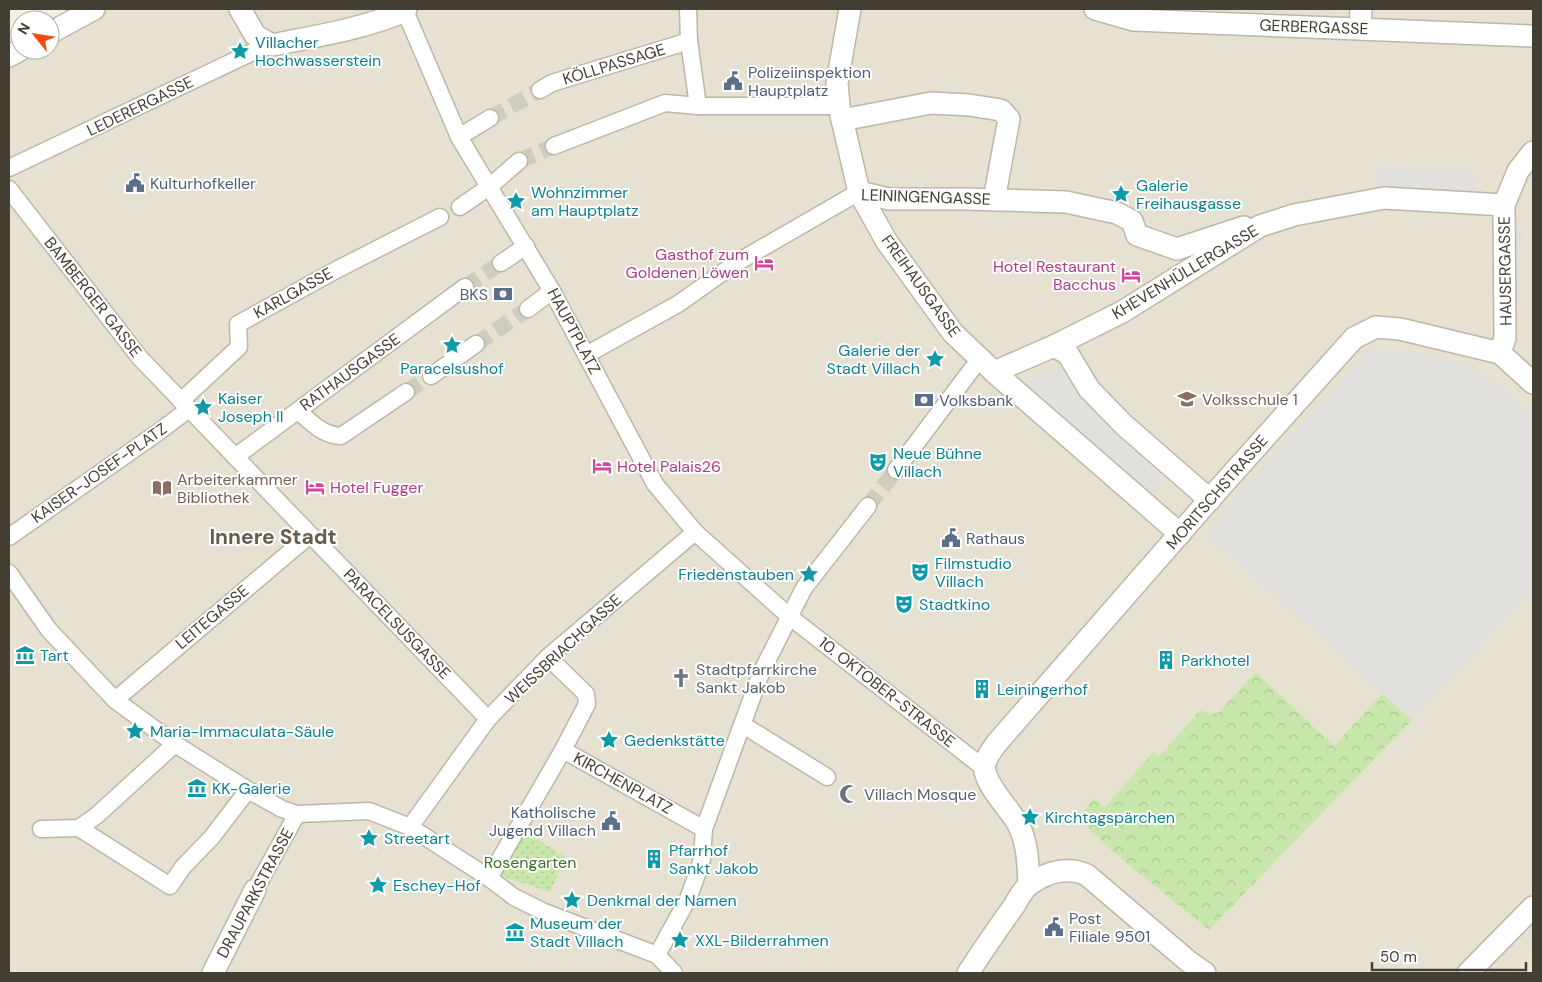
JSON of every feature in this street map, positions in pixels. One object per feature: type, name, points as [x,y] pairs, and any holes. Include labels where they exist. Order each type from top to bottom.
[{"type":"street","points":[[60,28],[94,9]]},
{"type":"street","points":[[240,9],[255,35],[272,45]]},
{"type":"street","points":[[688,9],[689,41],[698,106]]},
{"type":"street","name":"FREIHAUSGASSE","points":[[850,9],[838,83],[840,113],[859,192],[888,242],[953,333],[994,372],[1180,534]]},
{"type":"street","name":"GERBERGASSE","points":[[1096,9],[1133,20],[1361,19],[1533,36]]},
{"type":"street","name":"LEDERERGASSE","points":[[9,168],[257,50],[342,30],[393,16],[405,10]]},
{"type":"street","name":"HAUPTPLATZ","points":[[405,10],[459,137],[552,291],[655,484],[695,532],[790,616]]},
{"type":"street","name":"KÖLLPASSAGE","points":[[540,90],[552,83],[689,41]]},
{"type":"street","points":[[554,146],[665,103],[840,113],[931,104],[970,105],[1001,110],[1009,119],[994,200]]},
{"type":"street","points":[[459,137],[490,118]]},
{"type":"street","name":"HAUSERGASSE","points":[[1500,353],[1506,338],[1504,205],[1518,171],[1533,152]]},
{"type":"street","points":[[460,207],[489,187],[519,160]]},
{"type":"street","name":"BAMBERGER GASSE","points":[[9,189],[140,358],[185,405]]},
{"type":"street","name":"LEININGENGASSE","points":[[586,355],[678,304],[736,263],[859,192],[889,199],[1066,202],[1117,213],[1132,221],[1137,235],[1176,249],[1242,227],[1260,226]]},
{"type":"street","name":"KHEVENHÜLLERGASSE","points":[[994,372],[1054,346],[1122,312],[1260,226],[1294,215],[1384,198],[1504,205]]},
{"type":"street","name":"KARLGASSE","points":[[185,405],[239,347],[238,324],[338,269],[440,217]]},
{"type":"street","points":[[501,263],[526,246]]},
{"type":"street","name":"RATHAUSGASSE","points":[[235,457],[465,287]]},
{"type":"street","points":[[528,309],[552,291]]},
{"type":"street","name":"MORITSCHSTRASSE","points":[[984,765],[996,744],[1354,338],[1376,327],[1400,329],[1500,353]]},
{"type":"street","points":[[431,376],[476,344]]},
{"type":"street","points":[[1054,346],[1068,354],[1089,390],[1124,425],[1210,500]]},
{"type":"street","points":[[1500,353],[1533,383]]},
{"type":"street","points":[[896,470],[972,369]]},
{"type":"street","points":[[298,411],[322,432],[332,436],[341,436],[406,392]]},
{"type":"street","name":"PARACELSUSGASSE","points":[[185,405],[488,719]]},
{"type":"street","name":"KAISER-JOSEF-PLATZ","points":[[9,536],[160,431],[185,405]]},
{"type":"street","points":[[657,954],[688,899],[702,859],[704,828],[761,673],[804,588],[868,506]]},
{"type":"street","name":"WEISSBRIACHGASSE","points":[[410,827],[488,719],[548,657],[695,532]]},
{"type":"street","name":"LEITEGASSE","points":[[115,700],[310,535]]},
{"type":"street","points":[[9,573],[49,630],[115,700],[175,744],[248,790],[282,809],[297,814],[368,812],[410,827],[514,896],[544,912],[657,954],[674,973]]},
{"type":"street","name":"10. OKTOBER-STRASSE","points":[[790,616],[984,765]]},
{"type":"street","name":"KIRCHENPLATZ","points":[[548,657],[586,694],[587,704],[563,750],[704,828]]},
{"type":"street","points":[[743,725],[827,776]]},
{"type":"street","points":[[79,828],[96,816],[175,744]]},
{"type":"street","points":[[489,878],[563,750]]},
{"type":"street","points":[[984,765],[985,774],[989,782],[1017,822],[1021,831],[1027,856],[1029,885]]},
{"type":"street","points":[[41,828],[79,828],[170,886],[183,868],[212,837],[248,790]]},
{"type":"street","name":"DRAUPARKSTRASSE","points":[[213,973],[255,890],[297,814]]},
{"type":"street","points":[[968,973],[986,944],[1029,885],[1061,870],[1088,875],[1188,961],[1205,973]]},
{"type":"street","points":[[1468,973],[1533,907]]},
{"type":"shaded area","points":[[94,9],[1533,9],[1533,973],[9,973],[9,66],[18,60],[60,60],[60,31]]},
{"type":"shaded area","points":[[1377,166],[1476,174],[1474,203],[1376,199]]},
{"type":"shaded area","points":[[1505,225],[1522,227],[1517,323],[1505,324]]},
{"type":"shaded area","points":[[1369,350],[1405,350],[1448,359],[1469,366],[1491,378],[1533,417],[1533,588],[1412,720],[1206,534],[1230,503]]},
{"type":"shaded area","points":[[1054,368],[1064,370],[1101,415],[1164,477],[1161,486],[1152,495],[1145,497],[1026,386],[1027,382],[1034,377]]},
{"type":"shaded area","points":[[1533,949],[1533,973],[1510,973]]},
{"type":"green space","points":[[1256,672],[1334,746],[1382,694],[1412,720],[1209,930],[1111,850],[1078,817],[1095,798],[1105,807],[1153,752],[1159,757],[1200,710],[1209,714],[1218,713]]},
{"type":"green space","name":"Rosengarten","points":[[521,830],[566,857],[550,892],[496,874]]},
{"type":"tunnel","points":[[490,118],[540,90]]},
{"type":"tunnel","points":[[519,161],[554,146]]},
{"type":"tunnel","points":[[465,287],[501,263]]},
{"type":"tunnel","points":[[476,344],[528,309]]},
{"type":"tunnel","points":[[406,392],[431,376]]},
{"type":"tunnel","points":[[868,506],[896,470]]},
{"type":"place","name":"Villacher Hochwasserstein","points":[[240,51]]},
{"type":"place","name":"Polizeiinspektion Hauptplatz","points":[[733,81]]},
{"type":"place","name":"Kulturhofkeller","points":[[135,183]]},
{"type":"place","name":"Galerie Freihausgasse","points":[[1121,194]]},
{"type":"place","name":"Wohnzimmer am Hauptplatz","points":[[516,201]]},
{"type":"place","name":"Gasthof zum Goldenen Löwen","points":[[764,263]]},
{"type":"place","name":"Hotel Restaurant Bacchus","points":[[1131,275]]},
{"type":"place","name":"BKS","points":[[503,294]]},
{"type":"place","name":"Paracelsushof","points":[[452,345]]},
{"type":"place","name":"Galerie der Stadt Villach","points":[[935,359]]},
{"type":"place","name":"Volksschule 1","points":[[1187,399]]},
{"type":"place","name":"Volksbank","points":[[924,400]]},
{"type":"place","name":"Kaiser Joseph II","points":[[203,407]]},
{"type":"place","name":"Neue Bühne Villach","points":[[878,462]]},
{"type":"place","name":"Hotel Palais26","points":[[602,466]]},
{"type":"place","name":"Hotel Fugger","points":[[315,487]]},
{"type":"place","name":"Arbeiterkammer Bibliothek","points":[[162,488]]},
{"type":"place","name":"Rathaus","points":[[951,538]]},
{"type":"place","name":"Filmstudio Villach","points":[[920,572]]},
{"type":"place","name":"Friedenstauben","points":[[809,574]]},
{"type":"place","name":"Stadtkino","points":[[904,604]]},
{"type":"place","name":"Tart","points":[[25,655]]},
{"type":"place","name":"Parkhotel","points":[[1166,660]]},
{"type":"place","name":"Stadtpfarrkirche Sankt Jakob","points":[[681,678]]},
{"type":"place","name":"Leiningerhof","points":[[982,689]]},
{"type":"place","name":"Maria-Immaculata-Säule","points":[[135,731]]},
{"type":"place","name":"Gedenkstätte","points":[[609,740]]},
{"type":"place","name":"KK-Galerie","points":[[197,788]]},
{"type":"place","name":"Villach Mosque","points":[[849,794]]},
{"type":"place","name":"Kirchtagspärchen","points":[[1030,817]]},
{"type":"place","name":"Katholische Jugend Villach","points":[[611,821]]},
{"type":"place","name":"Streetart","points":[[369,838]]},
{"type":"place","name":"Pfarrhof Sankt Jakob","points":[[654,859]]},
{"type":"place","name":"Eschey-Hof","points":[[378,885]]},
{"type":"place","name":"Denkmal der Namen","points":[[572,900]]},
{"type":"place","name":"Post Filiale 9501","points":[[1054,927]]},
{"type":"place","name":"Museum der Stadt Villach","points":[[515,932]]},
{"type":"place","name":"XXL-Bilderrahmen","points":[[680,940]]},
{"type":"district","name":"Innere Stadt","points":[[273,537]]}]
